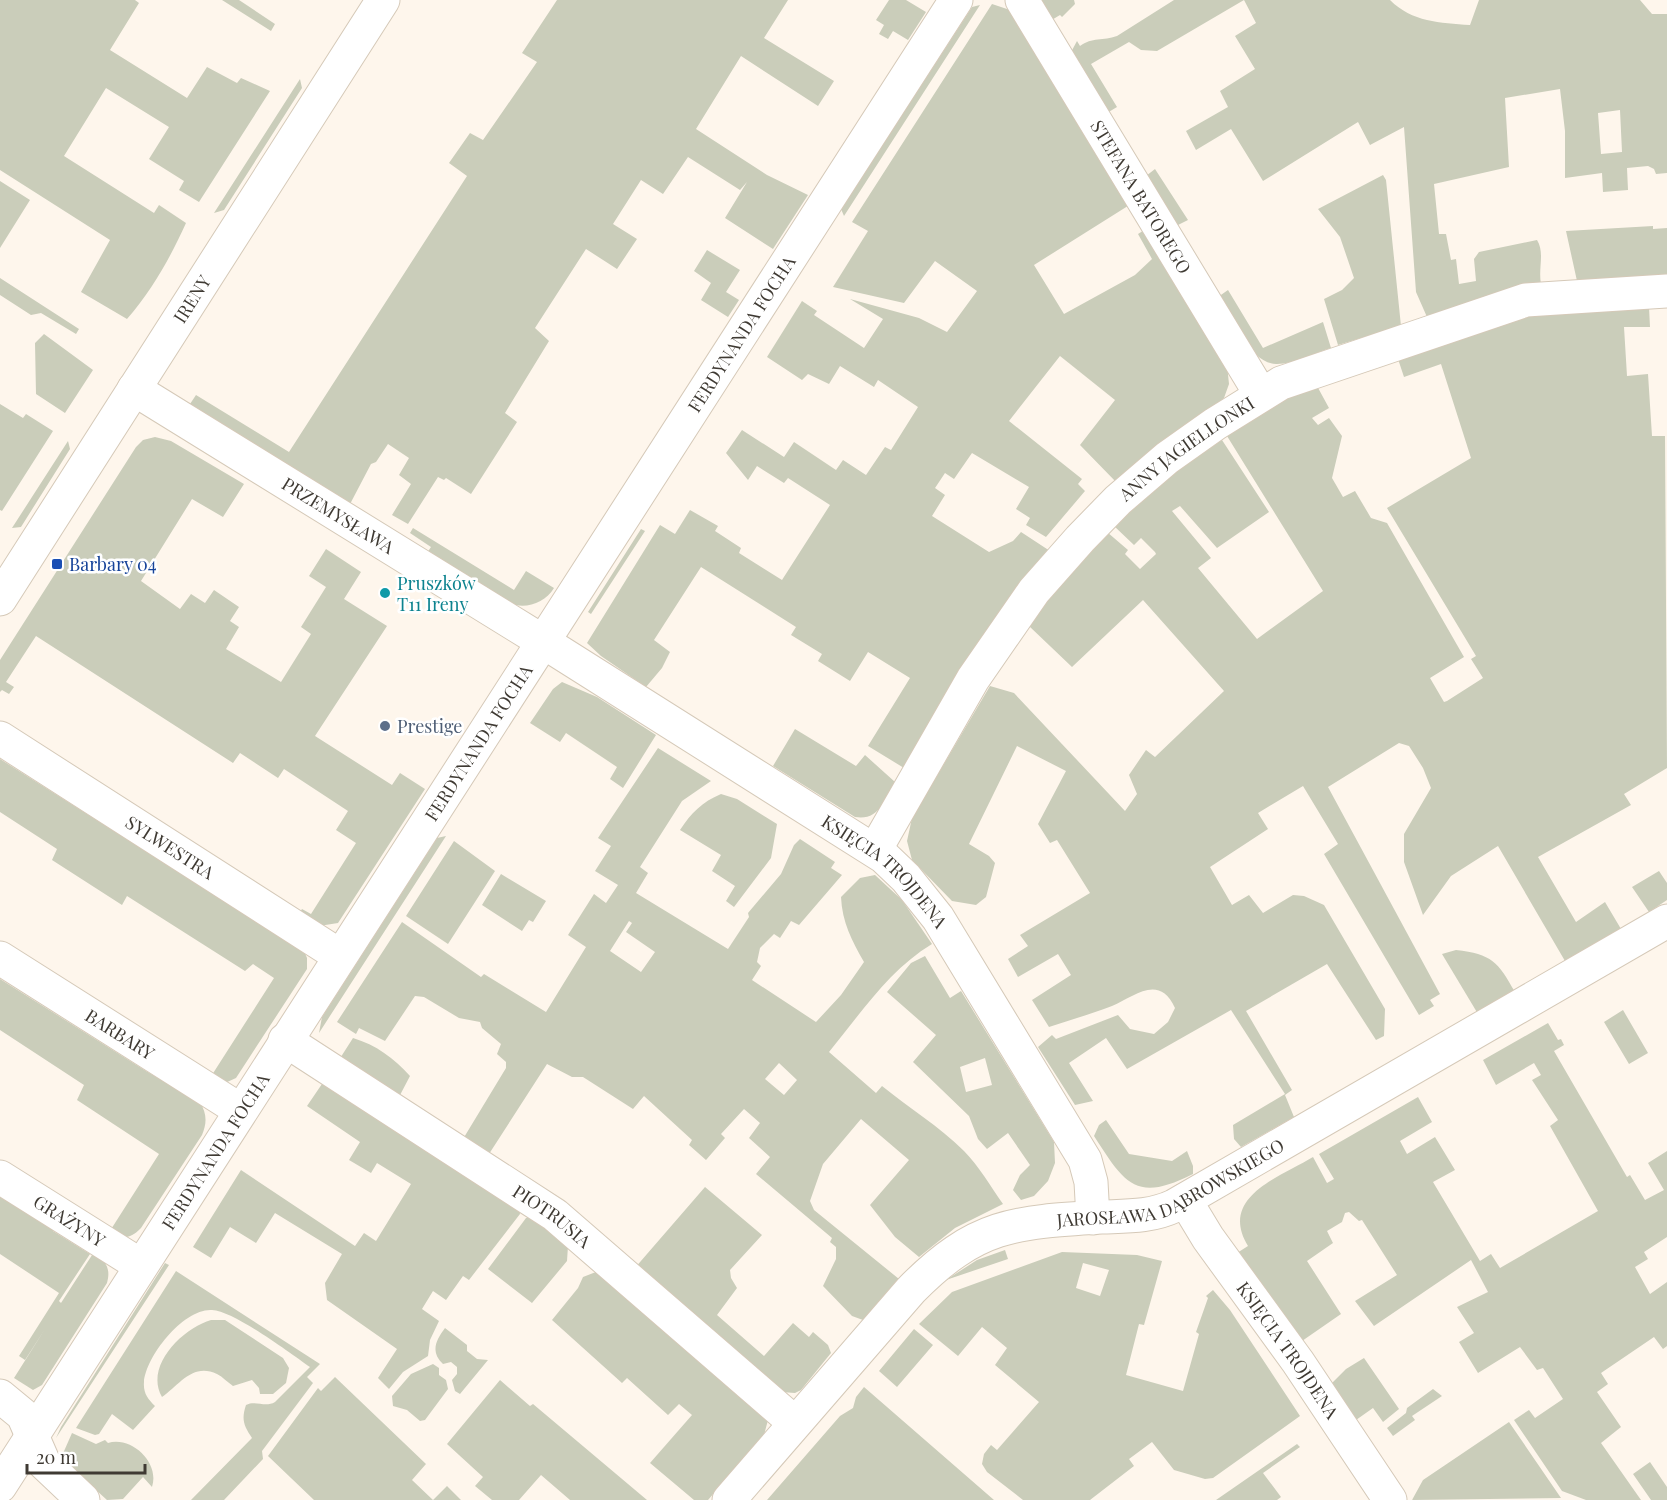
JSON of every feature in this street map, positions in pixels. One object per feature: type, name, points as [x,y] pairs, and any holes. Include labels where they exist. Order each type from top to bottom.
[{"type":"street","name":"IRENY","points":[[0,599],[383,0]]},
{"type":"street","name":"FERDYNANDA FOCHA","points":[[0,1486],[140,1265],[956,0]]},
{"type":"street","name":"STEFANA BATOREGO","points":[[1022,0],[1260,393]]},
{"type":"street","name":"ANNY JAGIELLONKI","points":[[875,850],[984,663],[1056,565],[1100,518],[1167,458],[1260,393],[1339,361],[1526,300],[1667,291]]},
{"type":"street","name":"PRZEMYSŁAWA","points":[[134,389],[542,641]]},
{"type":"street","name":"KSIĘCIA TROJDENA","points":[[542,641],[875,850],[906,878],[938,918],[1088,1165],[1093,1218]]},
{"type":"street","name":"SYLWESTRA","points":[[0,738],[340,956]]},
{"type":"street","name":"JAROSŁAWA DĄBROWSKIEGO","points":[[729,1500],[911,1290],[948,1257],[984,1234],[1011,1225],[1155,1213],[1185,1200],[1667,921]]},
{"type":"street","name":"BARBARY","points":[[0,958],[240,1110]]},
{"type":"street","name":"PIOTRUSIA","points":[[285,1040],[555,1215],[795,1423]]},
{"type":"street","name":"GRAŻYNY","points":[[0,1177],[140,1265]]},
{"type":"street","name":"KSIĘCIA TROJDENA","points":[[1185,1200],[1208,1238],[1298,1362],[1390,1500]]},
{"type":"street","points":[[0,1396],[19,1410],[44,1463],[83,1500]]},
{"type":"green space","points":[[0,0],[135,0],[139,3],[110,50],[187,98],[207,67],[237,83],[241,78],[270,91],[199,202],[179,190],[184,181],[149,159],[169,127],[106,88],[64,156],[154,213],[159,205],[186,223],[160,273],[127,319],[81,292],[110,240],[0,170]]},
{"type":"green space","points":[[222,0],[239,0],[275,24],[271,31]]},
{"type":"green space","points":[[557,0],[788,0],[764,38],[834,81],[818,106],[741,56],[696,129],[767,175],[808,195],[773,249],[725,218],[747,182],[740,190],[688,157],[663,194],[641,180],[613,224],[637,239],[617,269],[586,249],[535,328],[549,341],[505,413],[517,422],[471,494],[446,478],[444,480],[438,477],[408,524],[392,515],[411,484],[399,475],[409,458],[388,444],[376,462],[371,464],[349,506],[188,407],[196,395],[289,452],[467,176],[449,163],[470,133],[483,140],[537,62],[522,53]]},
{"type":"green space","points":[[889,0],[906,0],[926,12],[908,40],[893,31],[888,39],[879,34],[884,25],[876,20]]},
{"type":"green space","points":[[1039,0],[1074,0],[1075,4],[1062,17],[1060,15],[1050,21]]},
{"type":"green space","points":[[1174,0],[1244,0],[1157,51],[1141,50],[1129,42],[1091,64],[1117,107],[1107,113],[1070,54],[1077,41],[1080,46],[1089,41],[1117,36]]},
{"type":"green space","points":[[1244,0],[1390,0],[1417,17],[1437,22],[1470,25],[1479,0],[1640,0],[1652,14],[1667,14],[1667,173],[1656,174],[1654,169],[1648,166],[1627,168],[1628,190],[1603,192],[1602,173],[1565,178],[1565,131],[1560,89],[1505,98],[1509,167],[1434,184],[1439,234],[1446,234],[1451,260],[1456,259],[1459,284],[1476,281],[1474,259],[1479,252],[1537,240],[1541,250],[1541,284],[1427,317],[1416,292],[1404,127],[1370,145],[1358,122],[1263,181],[1231,129],[1196,150],[1186,131],[1228,107],[1220,91],[1255,69],[1235,36],[1256,23]],"holes":[[[1620,110],[1622,152],[1601,154],[1598,113]]]},
{"type":"green space","points":[[992,4],[1010,10],[1131,204],[1034,265],[1064,314],[1135,275],[1152,259],[1138,234],[1146,229],[1227,365],[1229,384],[1224,398],[1117,483],[1080,445],[1115,400],[1060,356],[1009,421],[1082,479],[1078,484],[1085,491],[1046,537],[1026,525],[1030,518],[1016,509],[1029,487],[972,453],[954,479],[945,473],[935,488],[945,495],[932,516],[989,552],[1013,541],[1021,532],[1050,551],[904,768],[868,746],[910,678],[868,652],[850,681],[818,661],[822,654],[791,635],[796,627],[701,567],[654,640],[670,652],[662,668],[646,687],[601,656],[587,643],[660,525],[675,534],[690,510],[718,526],[715,531],[741,548],[739,553],[782,580],[830,505],[788,478],[784,483],[757,466],[748,480],[726,453],[742,430],[784,457],[794,442],[836,470],[843,460],[866,475],[885,447],[891,450],[918,407],[878,380],[874,387],[840,366],[829,384],[808,374],[802,380],[767,357],[802,301],[817,311],[814,315],[864,348],[883,319],[850,299],[919,318],[947,332],[977,291],[935,261],[904,303],[833,287],[868,231],[852,222]]},
{"type":"green space","points":[[980,5],[844,216],[841,209],[972,7]]},
{"type":"green space","points":[[300,79],[302,88],[224,210],[214,213]]},
{"type":"green space","points":[[1155,169],[1188,220],[1176,226],[1146,176]]},
{"type":"green space","points":[[1383,175],[1386,180],[1401,326],[1338,345],[1324,299],[1342,290],[1354,278],[1340,237],[1318,209]]},
{"type":"green space","points":[[0,181],[30,200],[0,248]]},
{"type":"green space","points":[[1653,226],[1653,229],[1667,228],[1667,277],[1577,281],[1566,231]]},
{"type":"green space","points":[[707,250],[740,270],[726,292],[739,300],[728,317],[701,300],[711,283],[694,271]]},
{"type":"green space","points":[[0,278],[79,329],[76,334],[41,313],[31,315],[0,295]]},
{"type":"green space","points":[[1228,290],[1263,348],[1323,322],[1331,348],[1304,358],[1277,364],[1258,357],[1242,338],[1218,297]]},
{"type":"green space","points":[[1649,307],[1650,327],[1624,327],[1627,376],[1648,374],[1652,436],[1665,436],[1667,768],[1624,794],[1631,805],[1538,857],[1576,922],[1605,902],[1621,929],[1565,961],[1498,846],[1451,876],[1423,915],[1404,862],[1404,834],[1431,788],[1423,768],[1409,746],[1399,743],[1328,787],[1440,994],[1430,1000],[1434,1006],[1419,1015],[1324,854],[1338,844],[1303,786],[1258,813],[1268,829],[1210,867],[1232,905],[1249,895],[1263,913],[1293,895],[1304,896],[1324,905],[1385,1009],[1384,1036],[1376,1040],[1327,964],[1246,1011],[1292,1090],[1285,1095],[1294,1117],[1241,1147],[1234,1139],[1233,1125],[1285,1094],[1231,1010],[1127,1069],[1106,1038],[1069,1063],[1093,1101],[1075,1105],[1038,1047],[1052,1035],[1056,1039],[1118,1015],[1130,1029],[1154,1034],[1168,1022],[1175,1008],[1169,997],[1162,992],[1146,990],[1112,1006],[1049,1027],[1032,1000],[1071,975],[1058,954],[1018,977],[1008,959],[1028,946],[1020,935],[1090,893],[1057,840],[1050,843],[1038,824],[1066,771],[1017,746],[969,844],[989,856],[995,863],[986,897],[976,905],[952,901],[912,860],[907,841],[912,818],[990,686],[1014,693],[1125,811],[1137,794],[1129,775],[1146,750],[1155,757],[1224,691],[1143,600],[1072,667],[1029,626],[1050,597],[1107,532],[1128,550],[1125,554],[1140,569],[1156,554],[1141,538],[1134,545],[1114,526],[1181,467],[1222,440],[1269,512],[1217,548],[1180,506],[1172,511],[1211,558],[1198,568],[1257,639],[1323,591],[1227,436],[1289,397],[1317,386],[1329,408],[1312,418],[1318,425],[1329,418],[1342,436],[1332,478],[1343,497],[1355,491],[1371,518],[1387,523],[1464,657],[1430,678],[1444,702],[1447,701],[1483,678],[1471,659],[1476,656],[1387,508],[1471,458],[1441,364],[1404,377],[1398,359],[1526,315]]},
{"type":"green space","points":[[44,334],[93,370],[65,413],[36,394],[35,343]]},
{"type":"green space","points":[[0,404],[23,418],[26,414],[53,431],[2,511],[0,510]]},
{"type":"green space","points":[[155,437],[171,441],[244,484],[223,517],[192,499],[141,581],[180,609],[191,594],[205,603],[214,590],[239,607],[230,621],[239,627],[226,649],[281,682],[311,634],[301,627],[326,587],[309,576],[326,549],[361,572],[344,599],[387,626],[315,736],[392,785],[400,773],[425,789],[338,923],[319,926],[297,917],[302,909],[311,914],[356,843],[336,830],[348,811],[284,769],[278,778],[240,753],[233,763],[36,636],[6,682],[14,687],[9,694],[2,690],[0,692],[0,660],[136,447],[143,440]]},
{"type":"green space","points":[[68,441],[70,449],[21,527],[12,528]]},
{"type":"green space","points":[[413,528],[514,590],[526,571],[554,588],[545,598],[534,604],[522,606],[509,603],[427,553],[431,547],[410,533]]},
{"type":"green space","points":[[641,529],[645,531],[591,614],[588,612]]},
{"type":"green space","points":[[562,682],[597,697],[656,735],[623,788],[610,779],[617,767],[566,733],[560,742],[530,723],[553,689]]},
{"type":"green space","points":[[795,729],[856,766],[865,755],[895,782],[880,808],[870,816],[855,817],[773,766]]},
{"type":"green space","points":[[658,748],[711,781],[682,801],[640,867],[648,873],[636,893],[728,949],[749,917],[748,913],[781,874],[794,845],[800,839],[835,862],[831,868],[842,875],[799,925],[791,921],[780,938],[774,934],[760,948],[757,962],[761,966],[752,980],[816,1022],[841,995],[864,962],[848,931],[841,897],[860,878],[875,875],[902,900],[932,944],[902,966],[889,979],[829,1052],[876,1093],[882,1086],[954,1142],[975,1163],[1003,1204],[955,1228],[919,1257],[895,1237],[870,1205],[909,1160],[861,1119],[823,1164],[810,1201],[814,1210],[899,1279],[863,1320],[852,1316],[823,1286],[836,1259],[836,1247],[830,1242],[832,1238],[756,1174],[770,1157],[749,1138],[760,1123],[744,1109],[721,1134],[725,1138],[706,1160],[689,1145],[692,1140],[644,1096],[633,1109],[583,1077],[572,1077],[547,1064],[489,1154],[463,1139],[506,1068],[506,1062],[497,1054],[501,1044],[482,1028],[480,1022],[459,1018],[424,997],[415,996],[385,1041],[359,1028],[356,1034],[337,1022],[402,922],[481,977],[484,974],[546,1012],[586,947],[568,935],[594,894],[606,903],[618,885],[595,871],[611,846],[598,838]],"holes":[[[629,921],[632,923],[626,932],[655,952],[641,972],[610,951]],[[779,1063],[797,1080],[784,1095],[765,1079]]]},
{"type":"green space","points":[[0,759],[304,951],[307,958],[307,969],[236,1078],[225,1083],[210,1078],[274,978],[253,964],[245,971],[127,896],[122,905],[52,860],[57,849],[0,812]]},
{"type":"green space","points":[[721,794],[737,799],[777,824],[771,858],[734,907],[726,901],[735,886],[712,871],[721,855],[680,830],[697,809]]},
{"type":"green space","points":[[446,836],[319,1033],[322,1017],[437,838]]},
{"type":"green space","points":[[454,841],[495,871],[448,944],[406,916]]},
{"type":"green space","points":[[1659,871],[1667,883],[1667,900],[1649,912],[1632,887]]},
{"type":"green space","points":[[501,874],[546,901],[533,922],[529,920],[522,931],[482,905]]},
{"type":"green space","points":[[1456,950],[1478,954],[1493,961],[1504,973],[1515,992],[1478,1014],[1442,954]]},
{"type":"green space","points":[[925,956],[950,998],[961,991],[1054,1142],[1055,1163],[1048,1181],[1034,1196],[1021,1200],[1013,1190],[1020,1175],[1030,1165],[1008,1133],[987,1149],[978,1139],[969,1116],[913,1062],[936,1035],[887,992],[911,963]],"holes":[[[985,1058],[992,1085],[966,1092],[960,1067]]]},
{"type":"green space","points":[[0,979],[146,1071],[200,1102],[206,1118],[202,1135],[141,1228],[133,1235],[122,1237],[108,1234],[159,1154],[77,1100],[84,1085],[0,1030]]},
{"type":"green space","points":[[1623,1010],[1648,1053],[1629,1064],[1604,1022]]},
{"type":"green space","points":[[1548,1023],[1558,1040],[1561,1039],[1564,1045],[1554,1051],[1627,1177],[1630,1175],[1645,1200],[1664,1190],[1648,1163],[1667,1151],[1667,1237],[1644,1252],[1648,1259],[1635,1267],[1650,1294],[1667,1282],[1667,1346],[1663,1349],[1654,1337],[1601,1373],[1608,1384],[1597,1392],[1621,1427],[1601,1443],[1641,1500],[1586,1500],[1562,1491],[1514,1420],[1529,1410],[1535,1418],[1563,1399],[1543,1368],[1537,1370],[1520,1347],[1478,1373],[1459,1342],[1474,1333],[1457,1307],[1488,1292],[1471,1260],[1374,1326],[1355,1301],[1397,1275],[1362,1220],[1359,1221],[1349,1212],[1345,1213],[1342,1222],[1327,1231],[1333,1243],[1307,1261],[1341,1314],[1302,1341],[1237,1253],[1248,1246],[1241,1229],[1241,1214],[1247,1202],[1257,1191],[1270,1181],[1313,1157],[1327,1183],[1334,1179],[1319,1154],[1418,1097],[1432,1122],[1400,1141],[1407,1154],[1435,1137],[1455,1170],[1433,1182],[1480,1261],[1491,1254],[1500,1268],[1598,1211],[1550,1126],[1558,1120],[1532,1080],[1541,1075],[1534,1063],[1496,1085],[1483,1060]]},
{"type":"green space","points":[[353,1038],[384,1053],[410,1076],[399,1097],[337,1063]]},
{"type":"green space","points":[[324,1081],[519,1208],[520,1214],[469,1280],[463,1276],[446,1300],[433,1291],[422,1309],[439,1321],[430,1340],[428,1356],[403,1372],[389,1389],[378,1378],[397,1349],[327,1300],[325,1283],[342,1254],[275,1213],[256,1243],[230,1227],[211,1258],[193,1247],[241,1170],[355,1246],[364,1233],[376,1241],[411,1184],[377,1163],[371,1173],[349,1160],[360,1142],[307,1106]]},
{"type":"green space","points":[[1106,1120],[1129,1154],[1172,1161],[1187,1151],[1193,1166],[1193,1174],[1174,1183],[1158,1187],[1134,1184],[1124,1177],[1094,1136],[1099,1125]]},
{"type":"green space","points":[[705,1187],[762,1235],[730,1270],[731,1278],[737,1288],[717,1315],[764,1356],[793,1323],[809,1337],[813,1332],[828,1345],[831,1353],[801,1390],[795,1393],[781,1392],[634,1269]]},
{"type":"green space","points":[[0,1192],[54,1227],[53,1231],[90,1254],[59,1301],[61,1303],[94,1252],[108,1269],[107,1283],[42,1385],[33,1390],[14,1378],[45,1329],[25,1360],[19,1356],[59,1293],[0,1254]]},
{"type":"green space","points":[[533,1217],[568,1246],[567,1261],[532,1303],[488,1269],[526,1218]]},
{"type":"green space","points":[[1005,1250],[1008,1259],[946,1280],[977,1260]]},
{"type":"green space","points":[[1062,1252],[1137,1255],[1162,1261],[1144,1325],[1139,1324],[1126,1375],[1183,1391],[1199,1334],[1196,1332],[1208,1298],[1206,1296],[1213,1290],[1230,1310],[1300,1416],[1213,1478],[1205,1479],[1174,1470],[1152,1442],[1129,1459],[1134,1466],[1090,1500],[1023,1500],[987,1472],[982,1464],[984,1454],[991,1445],[997,1450],[1039,1402],[995,1365],[1007,1348],[982,1327],[958,1356],[919,1324],[952,1292]],"holes":[[[1083,1263],[1109,1270],[1100,1296],[1076,1288]]]},
{"type":"green space","points":[[165,1263],[169,1265],[56,1438],[61,1427]]},
{"type":"green space","points":[[601,1270],[768,1420],[764,1435],[708,1500],[694,1500],[650,1463],[692,1415],[679,1404],[668,1415],[627,1378],[622,1383],[552,1320],[578,1288],[583,1277]]},
{"type":"green space","points":[[176,1271],[320,1364],[307,1377],[313,1383],[262,1451],[263,1459],[224,1500],[191,1500],[252,1438],[244,1423],[246,1405],[275,1402],[310,1367],[234,1317],[212,1310],[201,1311],[179,1325],[168,1336],[146,1371],[144,1389],[146,1396],[155,1406],[133,1430],[112,1414],[99,1434],[95,1435],[76,1428]]},
{"type":"green space","points":[[211,1320],[225,1320],[283,1358],[289,1368],[286,1383],[273,1394],[260,1394],[259,1388],[252,1380],[233,1386],[217,1374],[201,1371],[187,1376],[162,1397],[158,1385],[158,1373],[169,1350],[189,1331]]},
{"type":"green space","points":[[445,1328],[467,1345],[467,1351],[477,1359],[488,1360],[460,1394],[455,1391],[452,1380],[457,1374],[457,1367],[451,1362],[443,1364],[437,1355],[437,1342]]},
{"type":"green space","points":[[914,1329],[933,1345],[897,1387],[879,1371]]},
{"type":"green space","points":[[1364,1358],[1399,1409],[1383,1422],[1373,1408],[1356,1420],[1331,1384],[1346,1369]]},
{"type":"green space","points":[[433,1364],[439,1368],[439,1375],[446,1380],[448,1389],[425,1420],[420,1421],[407,1410],[393,1406],[392,1396],[411,1374]]},
{"type":"green space","points":[[335,1377],[426,1464],[412,1480],[433,1500],[314,1500],[268,1456],[318,1388],[321,1391]]},
{"type":"green space","points":[[500,1380],[530,1406],[533,1404],[647,1500],[570,1500],[541,1475],[519,1500],[492,1500],[475,1486],[483,1477],[447,1444]]},
{"type":"green space","points":[[864,1387],[994,1500],[767,1500],[840,1416],[853,1408],[856,1397]]},
{"type":"green space","points":[[1433,1389],[1442,1396],[1412,1416],[1415,1420],[1393,1436],[1387,1428],[1406,1413],[1407,1408]]},
{"type":"green space","points":[[1509,1422],[1561,1498],[1412,1500],[1423,1480]]},
{"type":"green space","points":[[72,1433],[96,1444],[105,1440],[108,1443],[117,1442],[135,1448],[142,1453],[152,1469],[152,1487],[143,1477],[123,1499],[107,1500],[61,1458]]},
{"type":"green space","points":[[1297,1444],[1300,1447],[1263,1473],[1281,1497],[1277,1500],[1216,1500]]},
{"type":"green space","points":[[1650,1462],[1667,1487],[1667,1500],[1651,1500],[1633,1474]]},
{"type":"green space","points":[[447,1486],[461,1500],[433,1500]]},
{"type":"place","name":"Barbary 04","points":[[57,564]]},
{"type":"place","name":"Pruszków T11 Ireny","points":[[385,593]]},
{"type":"place","name":"Prestige","points":[[385,726]]}]
